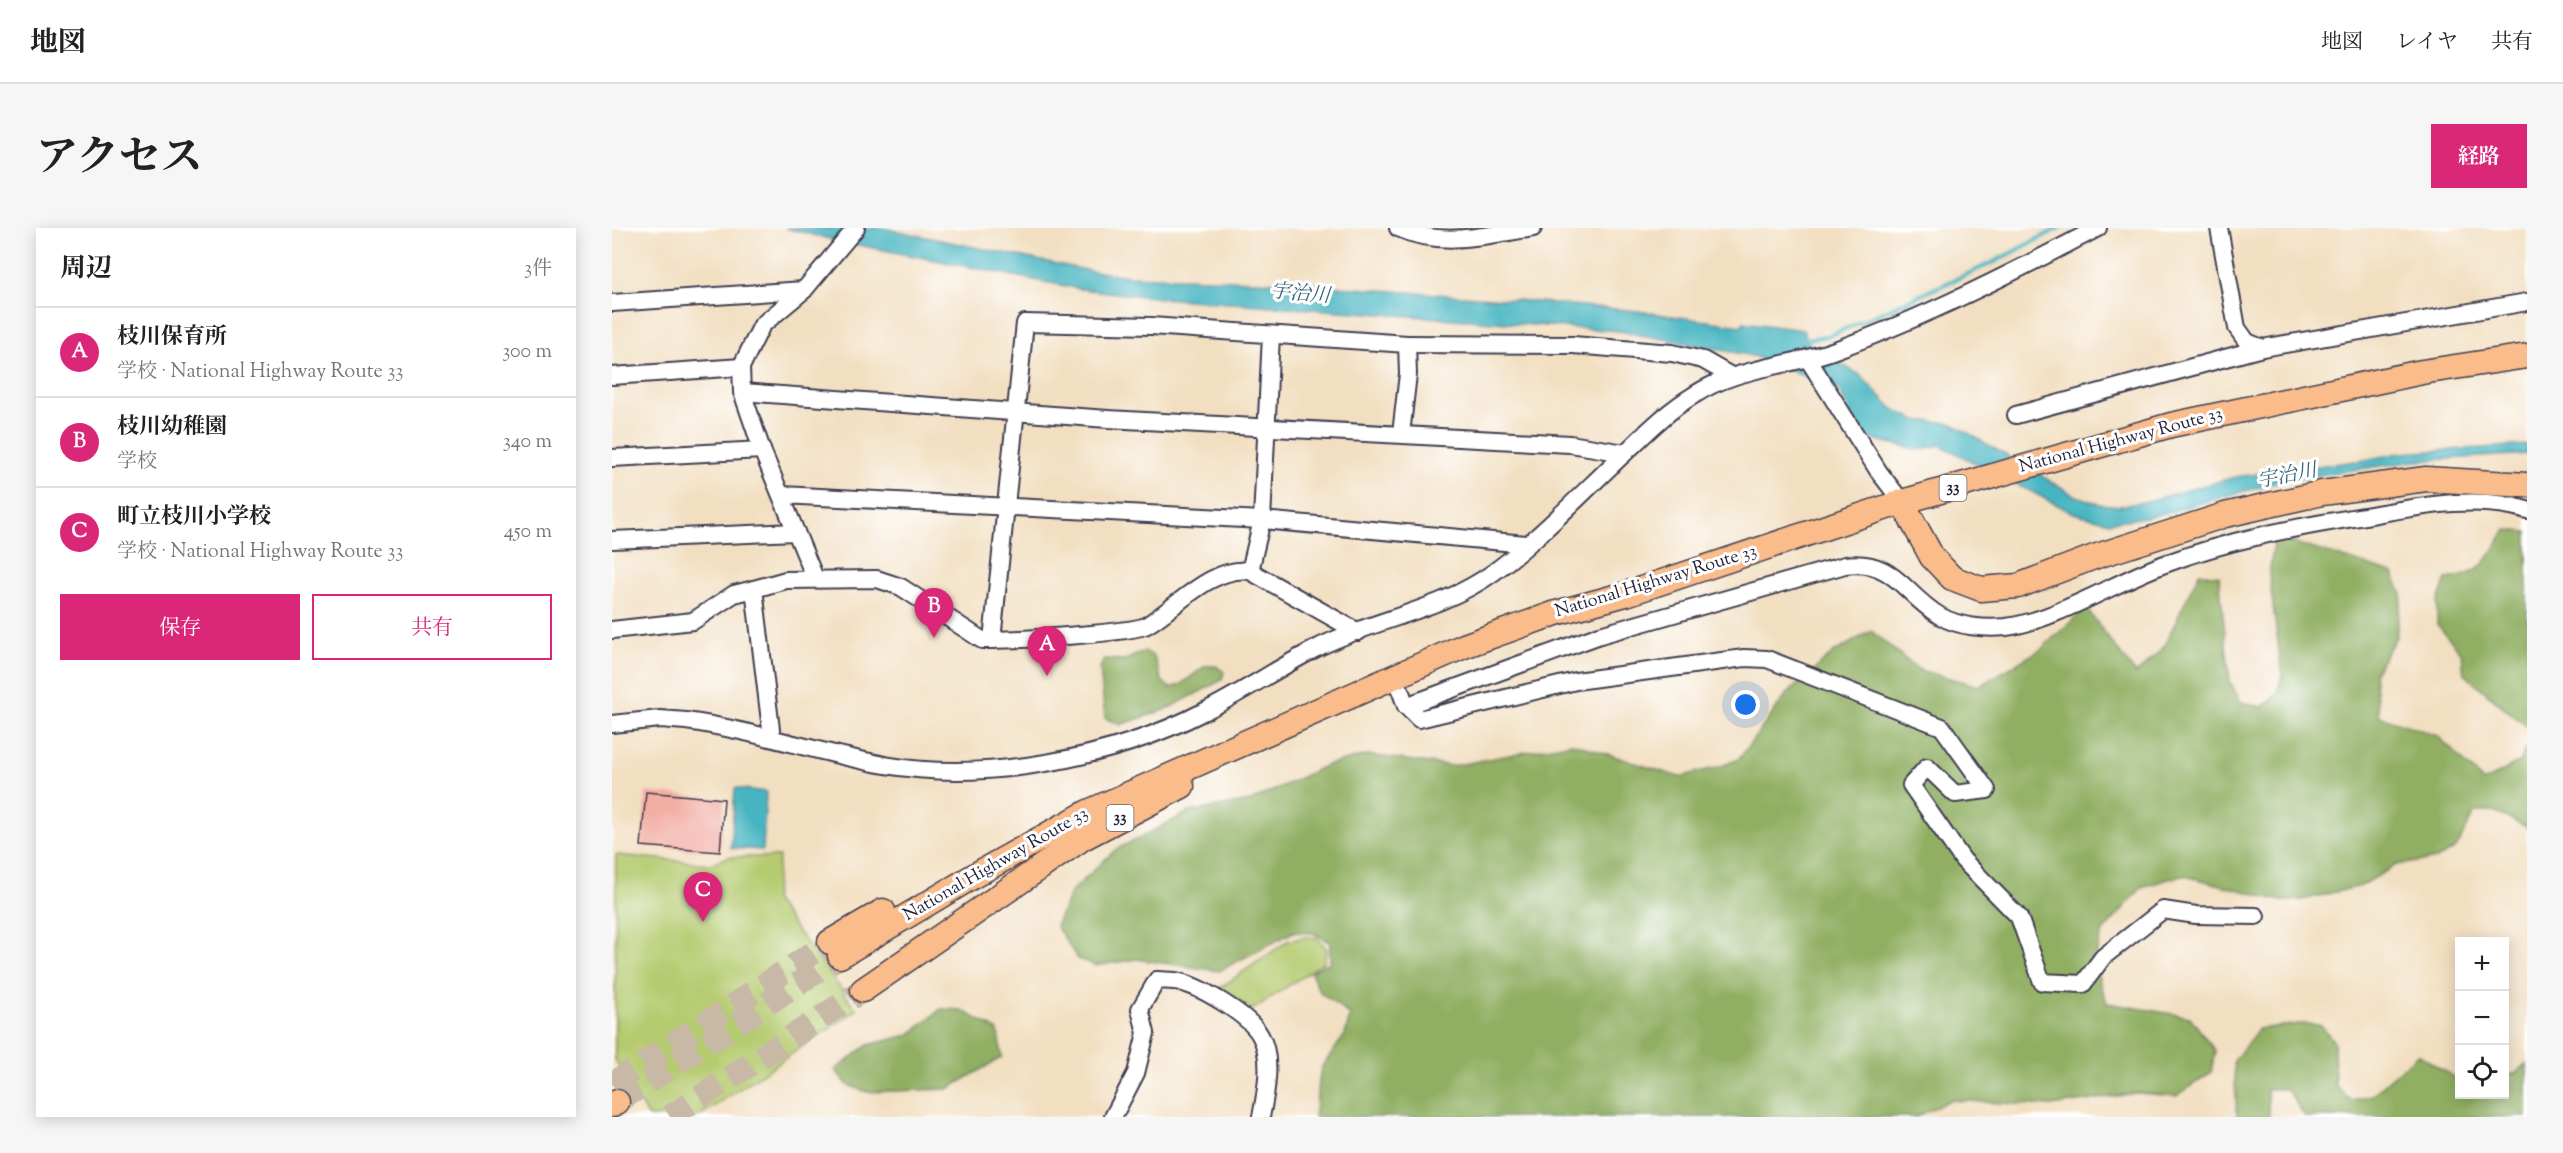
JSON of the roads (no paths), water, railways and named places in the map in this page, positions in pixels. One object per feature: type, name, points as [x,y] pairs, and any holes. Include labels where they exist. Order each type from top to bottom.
[{"type":"highway","name":"National Highway Route 33","points":[[835,949],[977,856],[1088,812],[1464,646],[1556,613],[1626,594],[1902,502],[2171,425],[2412,374],[2527,356]]},
{"type":"highway","points":[[1902,502],[1932,557],[1952,578],[1981,589],[2018,586],[2094,557],[2225,515],[2322,493],[2426,479],[2527,485]]},
{"type":"highway","name":"33","points":[[863,990],[1083,838],[1395,676]]},
{"type":"street","points":[[815,578],[762,450],[742,392],[741,367],[762,325],[804,290],[856,228]]},
{"type":"street","points":[[1398,228],[1413,235],[1466,239],[1533,228]]},
{"type":"street","points":[[612,724],[660,719],[686,720],[888,765],[923,768],[994,769],[1051,761],[1135,739],[1203,712],[1317,647],[1461,593],[1496,571],[1676,407],[1713,383],[1731,376],[1808,359],[1867,338],[2011,275],[2098,228]]},
{"type":"street","points":[[2219,228],[2237,328],[2247,342],[2262,348]]},
{"type":"street","points":[[612,303],[804,290]]},
{"type":"street","points":[[2016,415],[2262,348],[2527,302]]},
{"type":"street","points":[[992,640],[1018,413],[1025,323],[1151,326],[1407,344],[1573,345],[1672,354],[1703,360],[1731,376]]},
{"type":"street","points":[[1250,570],[1262,520],[1272,335]]},
{"type":"street","points":[[1401,434],[1408,374],[1407,344]]},
{"type":"street","points":[[1808,359],[1872,462],[1902,502]]},
{"type":"street","points":[[612,376],[741,367]]},
{"type":"street","points":[[742,392],[1018,413],[1570,444],[1625,453]]},
{"type":"street","points":[[612,458],[762,450]]},
{"type":"street","points":[[782,495],[1262,520],[1526,544]]},
{"type":"street","points":[[1406,706],[1600,635],[1845,565],[1862,563],[1880,567],[1894,576],[1938,615],[1952,621],[1976,627],[2006,627],[2031,622],[2162,565],[2255,535],[2415,507],[2478,503],[2514,506],[2527,510]]},
{"type":"street","points":[[612,540],[796,532]]},
{"type":"street","points":[[612,630],[693,621],[734,594],[786,579],[815,578],[826,580],[877,579],[901,586],[982,640],[1144,627],[1194,590],[1237,569],[1250,570],[1358,632]]},
{"type":"street","points":[[754,589],[772,738]]},
{"type":"street","points":[[1395,676],[1406,706],[1419,719],[1576,681],[1743,658],[1767,658],[1942,728],[1987,790],[1955,794],[1927,766],[1911,785],[1963,860],[2019,917],[2043,982],[2083,984],[2103,957],[2163,910],[2196,915],[2256,916]]},
{"type":"street","points":[[1113,1117],[1136,1073],[1146,1033],[1140,1009],[1156,980],[1180,982],[1237,1010],[1260,1035],[1266,1060],[1266,1090],[1261,1117]]},
{"type":"water","name":"宇治川","points":[[785,228],[883,228],[1091,271],[1130,276],[1258,281],[1517,300],[1638,311],[1741,326],[1744,322],[1803,330],[1811,348],[1859,374],[1893,409],[1915,420],[1951,423],[2074,495],[2099,504],[2121,506],[2235,477],[2400,453],[2527,445],[2527,454],[2415,461],[2285,480],[2154,516],[2110,522],[2073,513],[1940,445],[1920,450],[1867,438],[1851,415],[1839,390],[1753,356],[1619,331],[1161,298],[1080,289],[838,241]]},
{"type":"water","points":[[735,788],[766,792],[763,850],[731,848]]},
{"type":"waterway","points":[[1801,340],[1829,336],[1994,262],[2059,228]]},
{"type":"tunnel","points":[[612,1084],[830,942]]},
{"type":"tunnel","points":[[617,1102],[840,956]]},
{"type":"tunnel","points":[[670,1117],[863,990]]},
{"type":"place","name":"枝川幼稚園","points":[[934,638]]},
{"type":"place","name":"枝川保育所","points":[[1047,676]]},
{"type":"place","name":"町立枝川小学校","points":[[703,922]]}]
